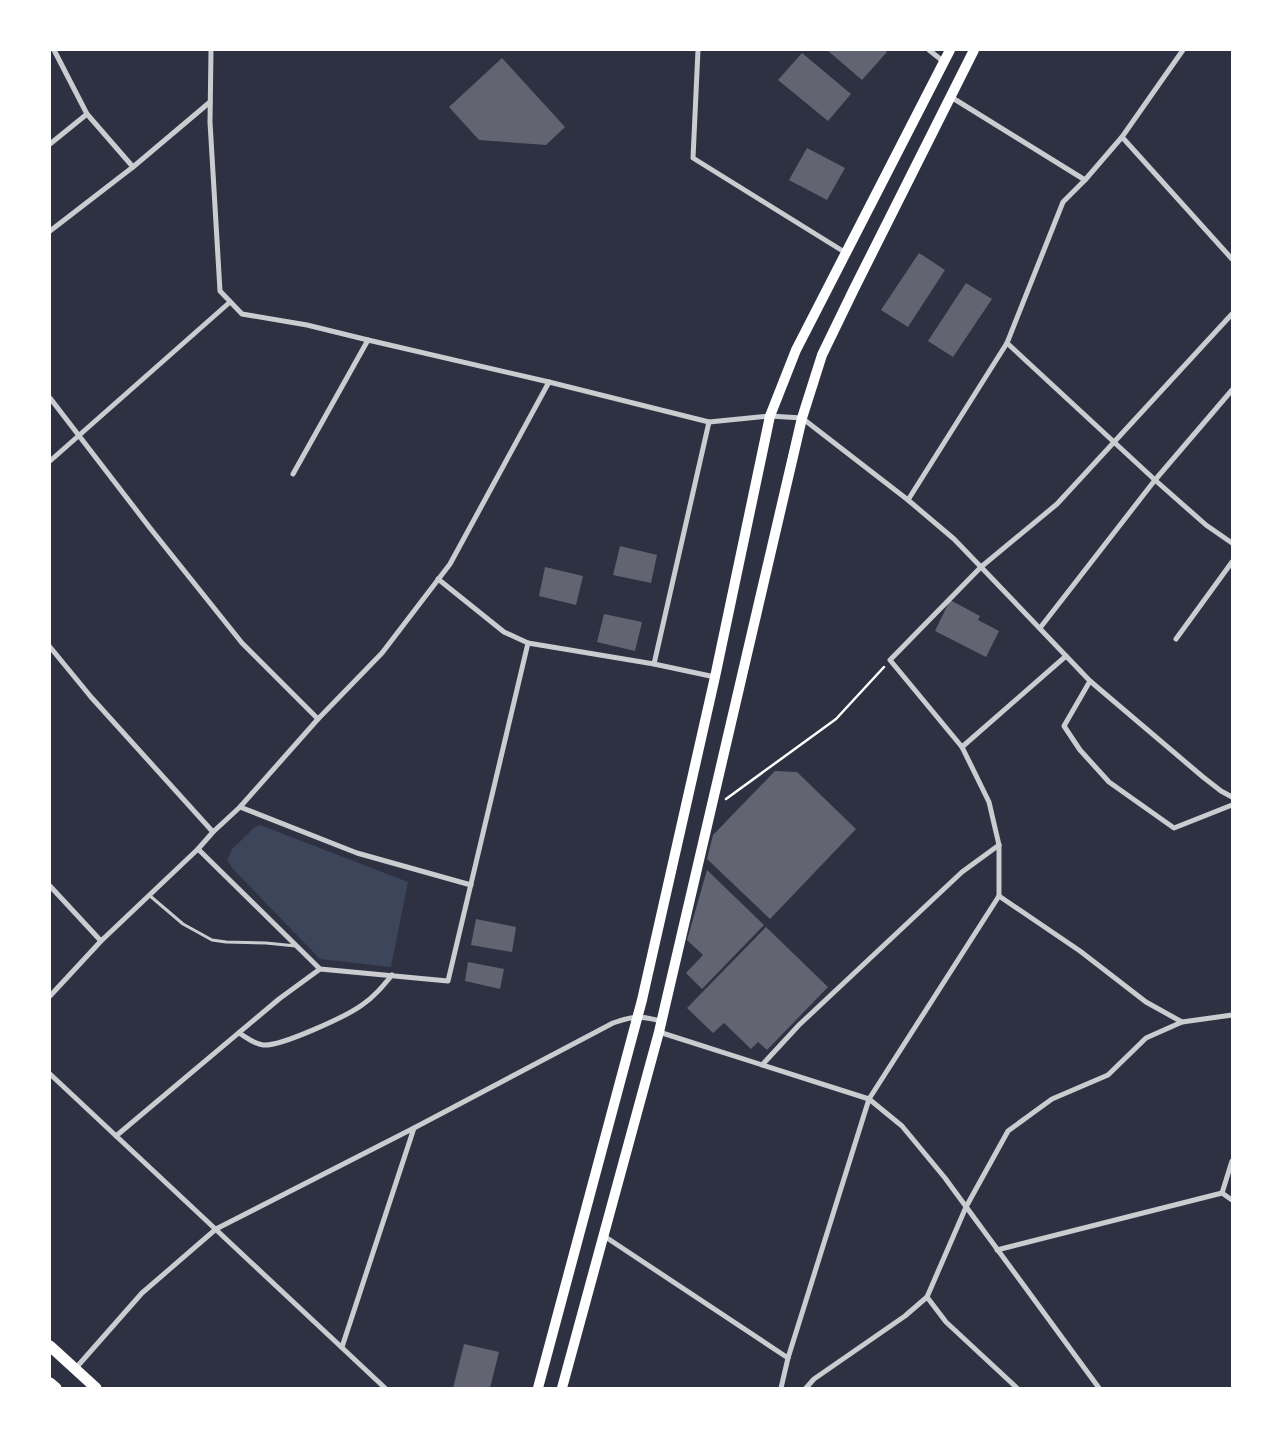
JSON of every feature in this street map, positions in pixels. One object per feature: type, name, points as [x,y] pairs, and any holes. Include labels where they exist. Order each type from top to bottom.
[{"type":"main road","points":[[538,1388],[638,1016],[715,677],[770,416],[796,350],[950,50]]},
{"type":"main road","points":[[562,1388],[659,1032],[802,418],[822,355],[974,50]]},
{"type":"main road","points":[[50,1346],[96,1388]]},
{"type":"main road","points":[[50,1383],[56,1388]]},
{"type":"street","points":[[50,53],[54,50],[88,114],[133,167]]},
{"type":"street","points":[[211,50],[210,122],[220,291],[242,314],[368,340],[709,422],[770,416],[802,418],[908,500],[954,539],[1090,681],[1203,777],[1232,797]]},
{"type":"street","points":[[698,50],[693,158],[846,253]]},
{"type":"street","points":[[930,50],[944,62]]},
{"type":"street","points":[[908,500],[1007,343],[1063,202],[1085,180],[1122,137],[1183,50]]},
{"type":"street","points":[[950,97],[1085,180]]},
{"type":"street","points":[[50,231],[133,167],[210,102]]},
{"type":"street","points":[[50,144],[88,114]]},
{"type":"street","points":[[1122,137],[1232,259]]},
{"type":"street","points":[[50,461],[230,302]]},
{"type":"street","points":[[781,1388],[788,1358],[869,1099],[999,896],[999,845],[989,802],[962,747],[890,660],[981,567],[1057,504],[1232,314]]},
{"type":"street","points":[[293,474],[368,340]]},
{"type":"street","points":[[1007,343],[1155,480],[1232,544]]},
{"type":"street","points":[[50,996],[101,941],[150,896],[240,807],[318,719],[382,653],[450,564],[549,382]]},
{"type":"street","points":[[1040,628],[1155,480],[1232,390]]},
{"type":"street","points":[[50,398],[242,643],[318,719]]},
{"type":"street","points":[[654,664],[709,422]]},
{"type":"street","points":[[1176,639],[1232,562]]},
{"type":"street","points":[[438,580],[504,632],[528,643],[654,664],[715,677]]},
{"type":"street","points":[[198,849],[320,969],[448,980],[528,643]]},
{"type":"street","points":[[50,647],[91,698],[213,832]]},
{"type":"street","points":[[962,747],[1066,656]]},
{"type":"street","points":[[1090,681],[1064,726],[1080,750],[1109,782],[1174,828],[1232,805]]},
{"type":"street","points":[[240,807],[357,853],[471,885]]},
{"type":"street","points":[[762,1065],[799,1025],[962,872],[999,845]]},
{"type":"street","points":[[50,886],[101,941]]},
{"type":"street","points":[[999,896],[1080,952],[1146,1002],[1182,1022]]},
{"type":"street","points":[[116,1136],[279,999],[320,969]]},
{"type":"street","points":[[239,1033],[252,1042],[264,1045],[282,1042],[342,1016],[362,1005],[392,975]]},
{"type":"street","points":[[806,1388],[814,1379],[905,1316],[927,1297],[966,1207],[1008,1131],[1052,1100],[1108,1076],[1146,1038],[1182,1022],[1232,1015]]},
{"type":"street","points":[[75,1369],[142,1293],[216,1229],[414,1128],[613,1023],[638,1016],[661,1021]]},
{"type":"street","points":[[659,1032],[869,1099],[902,1126],[945,1178],[1099,1388]]},
{"type":"street","points":[[50,1074],[385,1388]]},
{"type":"street","points":[[342,1347],[414,1128]]},
{"type":"street","points":[[1222,1193],[1232,1161]]},
{"type":"street","points":[[997,1250],[1222,1193],[1232,1200]]},
{"type":"street","points":[[604,1236],[788,1358]]},
{"type":"street","points":[[927,1297],[946,1322],[1017,1388]]},
{"type":"lane","points":[[150,896],[183,924],[212,940],[266,942],[297,946]]},
{"type":"path","points":[[710,811],[836,719],[890,660]]},
{"type":"shaded area","points":[[260,825],[408,882],[391,967],[320,959],[233,869],[227,860],[232,849],[255,827]]},
{"type":"building","points":[[827,50],[884,50],[887,52],[862,80]]},
{"type":"building","points":[[802,53],[851,94],[828,121],[778,80]]},
{"type":"building","points":[[502,58],[565,127],[546,145],[479,140],[449,107]]},
{"type":"building","points":[[807,148],[845,168],[827,200],[789,180]]},
{"type":"building","points":[[919,253],[945,270],[908,327],[881,310]]},
{"type":"building","points":[[966,283],[992,299],[953,357],[928,341]]},
{"type":"building","points":[[620,546],[657,555],[651,583],[613,575]]},
{"type":"building","points":[[545,567],[583,576],[576,605],[539,596]]},
{"type":"building","points":[[950,600],[980,616],[978,620],[999,631],[986,657],[935,631]]},
{"type":"building","points":[[604,614],[642,622],[635,651],[597,642]]},
{"type":"building","points":[[775,771],[797,772],[856,829],[770,919],[707,859],[713,835]]},
{"type":"building","points":[[707,870],[764,925],[702,989],[686,973],[703,955],[687,940]]},
{"type":"building","points":[[476,919],[516,927],[512,952],[471,945]]},
{"type":"building","points":[[766,927],[828,987],[767,1050],[758,1042],[751,1049],[724,1023],[713,1033],[687,1008]]},
{"type":"building","points":[[468,962],[504,969],[500,989],[465,981]]},
{"type":"building","points":[[464,1344],[499,1352],[490,1388],[453,1388]]}]
